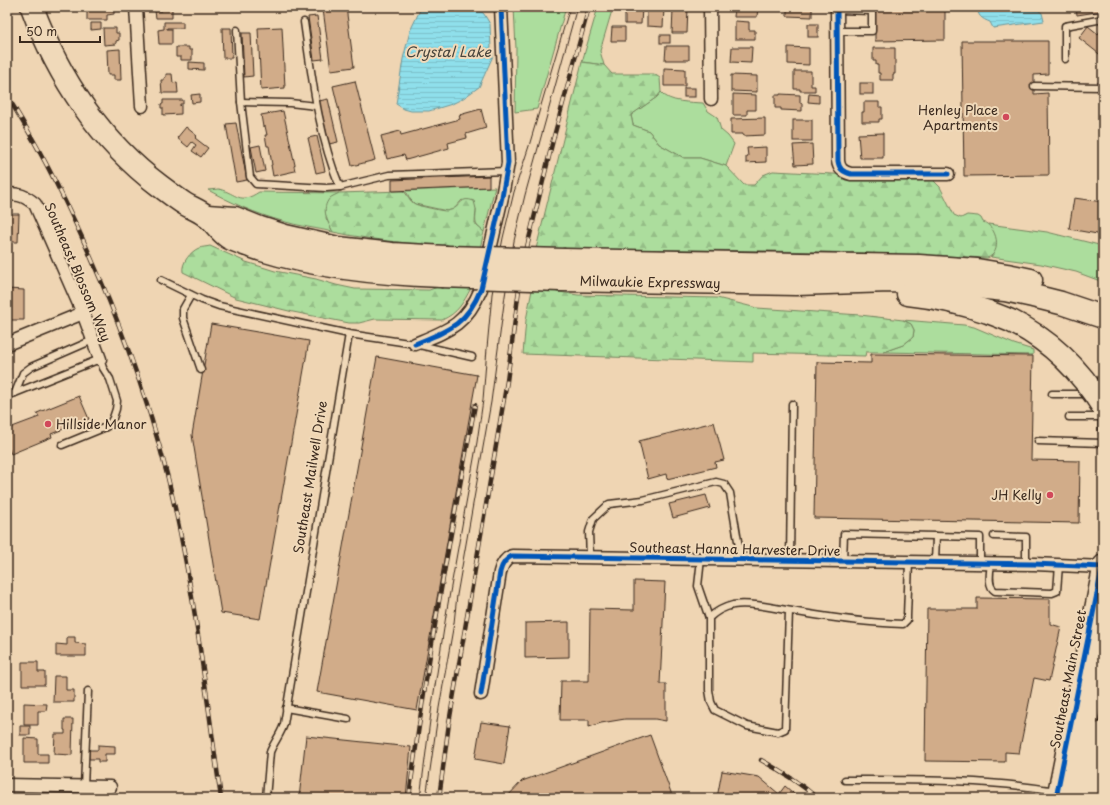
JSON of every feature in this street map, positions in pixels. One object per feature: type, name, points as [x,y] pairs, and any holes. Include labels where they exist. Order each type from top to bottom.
[{"type":"highway","name":"Milwaukie Expressway","points":[[32,7],[59,68],[80,101],[103,132],[134,164],[160,186],[207,216],[235,218],[285,236],[338,248],[392,254],[443,267],[563,270],[796,284],[890,281],[976,286],[1033,296],[1061,303],[1103,317]]},
{"type":"highway","name":"Milwaukie Expressway","points":[[563,270],[890,265],[956,268],[977,270],[1036,281],[1103,302]]},
{"type":"highway","points":[[796,284],[924,296],[952,301],[988,312],[1012,322],[1053,348],[1069,362],[1083,378],[1102,411]]},
{"type":"highway","points":[[1090,798],[1103,734]]},
{"type":"main road","points":[[1062,796],[1103,644]]},
{"type":"street","points":[[136,7],[142,106]]},
{"type":"street","points":[[415,344],[445,331],[461,321],[477,298],[481,289],[508,167],[501,7]]},
{"type":"street","points":[[710,7],[711,99]]},
{"type":"street","points":[[837,9],[838,161],[840,169],[851,174],[948,174]]},
{"type":"street","name":"Southeast Blossom Way","points":[[7,194],[19,194],[28,198],[34,204],[83,313],[100,359]]},
{"type":"street","points":[[7,344],[83,313]]},
{"type":"street","name":"Southeast Hanna Harvester Drive","points":[[481,694],[500,572],[504,561],[512,556],[1103,566]]},
{"type":"street","name":"Southeast Main Street","points":[[1062,796],[1103,566]]},
{"type":"street","points":[[7,785],[84,787],[107,791]]},
{"type":"lane","points":[[837,9],[872,11],[872,31],[837,31]]},
{"type":"lane","points":[[1065,59],[1065,26],[1103,19]]},
{"type":"lane","points":[[304,22],[316,106],[332,166],[340,187]]},
{"type":"lane","points":[[237,30],[241,102],[250,177],[256,184],[326,188],[340,187],[389,175],[508,167]]},
{"type":"lane","points":[[1034,86],[1103,87]]},
{"type":"lane","points":[[241,102],[290,103],[316,106]]},
{"type":"lane","points":[[161,280],[202,300],[219,306],[348,334],[415,344],[472,357]]},
{"type":"lane","points":[[191,295],[183,308],[183,318],[200,370]]},
{"type":"lane","name":"Southeast Mailwell Drive","points":[[266,798],[270,752],[282,730],[348,334]]},
{"type":"lane","points":[[15,394],[23,373],[31,367],[93,340]]},
{"type":"lane","points":[[7,396],[100,359],[103,368],[110,379],[117,401],[113,418],[106,427],[62,445]]},
{"type":"lane","points":[[1052,394],[1103,395]]},
{"type":"lane","points":[[790,560],[792,404]]},
{"type":"lane","points":[[1069,417],[1102,411],[1103,434]]},
{"type":"lane","points":[[1038,441],[1103,442]]},
{"type":"lane","points":[[590,558],[589,532],[592,519],[609,504],[644,500],[716,482],[724,484],[730,493],[741,560]]},
{"type":"lane","points":[[844,561],[844,534],[980,537],[992,589],[995,591],[1052,593],[1057,591],[1059,565]]},
{"type":"lane","points":[[935,562],[936,536]]},
{"type":"lane","points":[[994,536],[1026,537],[1026,564]]},
{"type":"lane","points":[[701,559],[698,586],[709,618],[709,690],[711,702],[715,710],[747,726],[778,732],[785,729],[789,611]]},
{"type":"lane","points":[[709,618],[713,614],[732,606],[752,605],[843,620],[882,624],[903,624],[907,620],[909,562]]},
{"type":"lane","points":[[84,787],[88,691]]},
{"type":"lane","points":[[286,708],[348,719]]},
{"type":"lane","points":[[845,780],[992,783],[1029,786],[1062,796]]},
{"type":"green space","points":[[514,7],[566,7],[537,109],[515,112],[516,49]]},
{"type":"green space","points":[[598,7],[613,7],[600,51],[604,65],[582,62]]},
{"type":"green space","points":[[582,62],[604,65],[612,74],[654,74],[660,78],[661,92],[657,97],[631,115],[633,125],[649,131],[659,144],[684,158],[700,158],[726,166],[744,185],[754,185],[763,175],[773,171],[932,179],[940,187],[954,215],[961,218],[967,215],[978,216],[983,222],[988,224],[995,234],[995,251],[987,258],[818,252],[536,249]]},
{"type":"green space","points":[[661,92],[665,96],[675,100],[703,103],[708,111],[717,117],[721,130],[734,144],[726,166],[700,158],[684,158],[659,144],[649,131],[633,125],[631,115],[657,97]]},
{"type":"green space","points":[[495,187],[484,232],[477,225],[476,209],[462,200],[454,209],[447,211],[415,204],[407,193],[403,191]]},
{"type":"green space","points":[[219,189],[243,198],[247,198],[259,192],[339,193],[331,198],[326,218],[333,232],[294,224],[253,212],[208,190]]},
{"type":"green space","points":[[403,191],[415,204],[444,211],[456,207],[464,200],[474,201],[476,209],[475,223],[484,232],[480,248],[406,243],[333,232],[327,220],[325,211],[327,202],[330,198],[339,193]]},
{"type":"green space","points":[[988,224],[1047,232],[1103,246],[1103,282],[1076,272],[1041,264],[991,257],[994,253]]},
{"type":"green space","points":[[210,246],[246,262],[275,271],[355,289],[429,290],[438,287],[471,288],[460,307],[442,320],[375,319],[359,323],[349,323],[293,312],[236,298],[183,272],[185,261],[190,255],[199,248]]},
{"type":"green space","points":[[532,290],[553,291],[578,295],[717,298],[757,308],[860,315],[903,320],[911,324],[914,330],[913,337],[903,345],[883,352],[866,352],[865,356],[753,353],[753,362],[523,354],[526,320]]},
{"type":"green space","points":[[903,320],[974,327],[1014,344],[1033,350],[1033,355],[883,352],[903,345],[913,337],[914,330],[911,324]]},
{"type":"water","name":"Crystal Lake","points":[[476,7],[484,14],[490,24],[491,49],[493,56],[479,87],[462,99],[452,104],[429,111],[411,111],[396,104],[403,59],[410,31],[421,8]]},
{"type":"water","points":[[978,7],[1029,7],[1042,13],[1044,21],[993,28],[990,22],[979,15]]},
{"type":"building","points":[[87,7],[114,7],[114,14],[107,15],[107,20],[87,20]]},
{"type":"building","points":[[161,7],[172,7],[172,18],[156,18],[155,11],[162,11]]},
{"type":"building","points":[[346,7],[354,67],[331,70],[323,9]]},
{"type":"building","points":[[625,7],[642,7],[641,24],[625,24]]},
{"type":"building","points":[[678,7],[688,7],[687,33],[672,33],[673,9],[678,9]]},
{"type":"building","points":[[735,7],[758,7],[757,17],[734,17]]},
{"type":"building","points":[[787,7],[812,7],[812,17],[787,16]]},
{"type":"building","points":[[875,7],[945,7],[945,40],[875,41]]},
{"type":"building","points":[[1076,7],[1103,7],[1103,11],[1077,15]]},
{"type":"building","points":[[647,8],[664,8],[663,27],[647,26]]},
{"type":"building","points":[[317,16],[323,59],[314,60],[308,17]]},
{"type":"building","points":[[735,21],[749,22],[749,30],[755,30],[755,39],[735,39]]},
{"type":"building","points":[[164,22],[183,22],[183,28],[167,28],[172,29],[172,44],[159,44],[158,30],[164,29]]},
{"type":"building","points":[[91,23],[101,23],[101,29],[91,30]]},
{"type":"building","points":[[808,24],[818,24],[818,37],[808,37]]},
{"type":"building","points":[[1088,26],[1098,34],[1103,27],[1103,57],[1079,38]]},
{"type":"building","points":[[282,27],[285,88],[261,90],[258,28]]},
{"type":"building","points":[[612,27],[625,27],[625,41],[611,41]]},
{"type":"building","points":[[103,28],[116,28],[116,33],[119,33],[119,40],[116,41],[116,44],[104,45]]},
{"type":"building","points":[[222,28],[231,28],[232,58],[223,58]]},
{"type":"building","points":[[242,33],[251,33],[253,76],[244,77]]},
{"type":"building","points":[[660,35],[670,35],[670,43],[660,43]]},
{"type":"building","name":"Henley Place Apartments","points":[[962,41],[1048,41],[1048,74],[1034,75],[1034,94],[1048,93],[1049,175],[964,176]]},
{"type":"building","points":[[666,46],[689,46],[689,60],[665,60]]},
{"type":"building","points":[[176,47],[189,47],[189,50],[192,50],[192,60],[181,60],[181,57],[176,57]]},
{"type":"building","points":[[732,47],[752,47],[751,63],[731,62]]},
{"type":"building","points":[[788,47],[809,48],[809,65],[788,64]]},
{"type":"building","points":[[873,48],[895,48],[895,74],[893,74],[893,80],[880,80],[878,65],[876,65],[876,61],[873,61]]},
{"type":"building","points":[[120,49],[121,80],[114,80],[114,75],[108,75],[107,50]]},
{"type":"building","points":[[189,62],[204,63],[204,70],[189,69]]},
{"type":"building","points":[[664,68],[685,69],[685,86],[664,86]]},
{"type":"building","points":[[794,71],[811,71],[811,86],[815,86],[815,91],[800,91],[800,89],[794,89]]},
{"type":"building","points":[[166,74],[172,74],[173,83],[177,82],[178,93],[162,93],[161,80],[164,80]]},
{"type":"building","points":[[731,75],[757,76],[757,92],[731,91]]},
{"type":"building","points":[[355,81],[375,160],[352,166],[333,86]]},
{"type":"building","points":[[860,83],[873,83],[873,94],[860,94]]},
{"type":"building","points":[[684,88],[695,88],[695,97],[684,97]]},
{"type":"building","points":[[200,94],[200,102],[192,103],[191,95]]},
{"type":"building","points":[[733,94],[756,95],[756,110],[747,110],[747,115],[733,115]]},
{"type":"building","points":[[809,94],[819,95],[819,103],[808,102]]},
{"type":"building","points":[[775,95],[800,95],[802,111],[781,110],[781,108],[775,108]]},
{"type":"building","points":[[328,99],[338,142],[329,144],[319,101]]},
{"type":"building","points":[[163,100],[183,100],[183,104],[180,104],[181,114],[163,115],[163,108],[161,108],[161,104],[163,104]]},
{"type":"building","points":[[864,102],[879,102],[879,107],[882,107],[882,119],[879,119],[879,122],[862,122]]},
{"type":"building","points":[[481,109],[486,128],[466,134],[467,138],[448,143],[449,148],[406,160],[404,155],[387,159],[381,136],[400,131],[401,135],[460,119],[459,115]]},
{"type":"building","points":[[283,111],[295,171],[273,176],[269,146],[267,146],[265,135],[267,135],[265,126],[263,127],[261,115]]},
{"type":"building","points":[[765,118],[765,135],[743,136],[743,134],[731,134],[731,119]]},
{"type":"building","points":[[793,120],[812,120],[812,141],[793,141]]},
{"type":"building","points":[[236,123],[247,180],[236,182],[226,124]]},
{"type":"building","points":[[186,127],[197,136],[195,138],[208,148],[201,157],[192,151],[196,145],[192,142],[188,147],[177,138]]},
{"type":"building","points":[[883,133],[883,158],[860,158],[858,134]]},
{"type":"building","points":[[317,136],[325,171],[316,173],[308,138]]},
{"type":"building","points":[[812,144],[813,164],[795,165],[793,145]]},
{"type":"building","points":[[260,145],[265,171],[256,173],[251,147]]},
{"type":"building","points":[[766,147],[766,162],[746,163],[746,157],[748,156],[747,148]]},
{"type":"building","points":[[489,176],[489,187],[392,191],[392,180]]},
{"type":"building","points":[[1074,198],[1103,202],[1103,235],[1069,229]]},
{"type":"building","points":[[7,214],[19,214],[18,242],[7,242]]},
{"type":"building","points":[[7,289],[24,290],[24,320],[7,320]]},
{"type":"building","points":[[211,324],[309,341],[260,619],[221,613],[192,435]]},
{"type":"building","points":[[871,354],[1033,356],[1031,460],[1080,461],[1079,523],[814,518],[817,362],[871,363]]},
{"type":"building","points":[[377,357],[477,375],[417,710],[317,692]]},
{"type":"building","name":"Hillside Manor","points":[[79,396],[89,419],[51,434],[52,437],[11,454],[9,449],[7,450],[7,429],[39,417],[37,413]]},
{"type":"building","points":[[714,422],[724,460],[715,462],[716,467],[667,479],[666,474],[648,479],[639,441]]},
{"type":"building","points":[[706,495],[710,508],[673,518],[669,504]]},
{"type":"building","points":[[634,581],[665,582],[660,684],[666,684],[666,721],[655,719],[625,719],[601,723],[589,727],[589,720],[560,720],[561,681],[589,681],[590,609],[634,610]]},
{"type":"building","points":[[977,598],[1050,599],[1050,624],[1061,627],[1049,681],[1034,678],[1019,753],[1005,752],[1005,762],[925,761],[927,609],[977,609]]},
{"type":"building","points":[[569,622],[569,657],[525,658],[525,623]]},
{"type":"building","points":[[67,637],[75,637],[75,643],[86,644],[86,656],[56,656],[56,644],[67,645]]},
{"type":"building","points":[[22,662],[38,662],[38,672],[45,672],[45,685],[22,685]]},
{"type":"building","points":[[54,676],[66,676],[66,690],[74,690],[74,702],[53,702]]},
{"type":"building","points":[[24,703],[47,704],[46,711],[38,711],[38,725],[24,725]]},
{"type":"building","points":[[64,719],[73,719],[72,755],[54,754],[55,734],[65,734]]},
{"type":"building","points":[[481,722],[510,726],[504,764],[475,759]]},
{"type":"building","points":[[20,726],[30,726],[30,735],[20,735]]},
{"type":"building","points":[[650,735],[673,798],[506,798],[522,781]]},
{"type":"building","points":[[306,736],[411,747],[406,798],[299,798]]},
{"type":"building","points":[[24,738],[38,739],[38,754],[48,754],[48,763],[24,763]]},
{"type":"building","points":[[98,745],[115,746],[115,754],[105,754],[105,762],[98,762],[98,759],[89,759],[89,750],[98,750]]},
{"type":"building","points":[[722,771],[759,777],[779,794],[785,786],[799,798],[717,798]]},
{"type":"tram line","points":[[420,798],[432,705],[447,609],[477,442],[483,400],[492,294],[514,192],[570,7]]},
{"type":"tram line","points":[[426,798],[439,708],[454,623],[457,595],[491,402],[514,241],[525,195],[577,7]]},
{"type":"railway","points":[[439,798],[449,723],[507,381],[519,289],[527,247],[553,140],[589,7]]},
{"type":"railway","points":[[7,96],[49,168],[85,244],[125,341],[148,407],[167,474],[189,580],[201,653],[221,798]]},
{"type":"railway","points":[[409,798],[439,601],[475,405]]},
{"type":"railway","points":[[761,760],[776,768],[804,787],[817,798]]},
{"type":"cycle path","points":[[415,344],[438,335],[455,325],[469,311],[481,289],[502,197],[508,163],[501,7]]},
{"type":"cycle path","points":[[837,7],[838,161],[840,168],[851,174],[948,174]]},
{"type":"cycle path","points":[[481,694],[500,572],[504,562],[512,556],[1034,564],[1103,567]]},
{"type":"cycle path","points":[[1056,798],[1103,564]]},
{"type":"place","name":"Henley Place Apartments","points":[[1006,117]]},
{"type":"place","name":"Hillside Manor","points":[[48,424]]},
{"type":"place","name":"JH Kelly","points":[[1050,495]]}]
